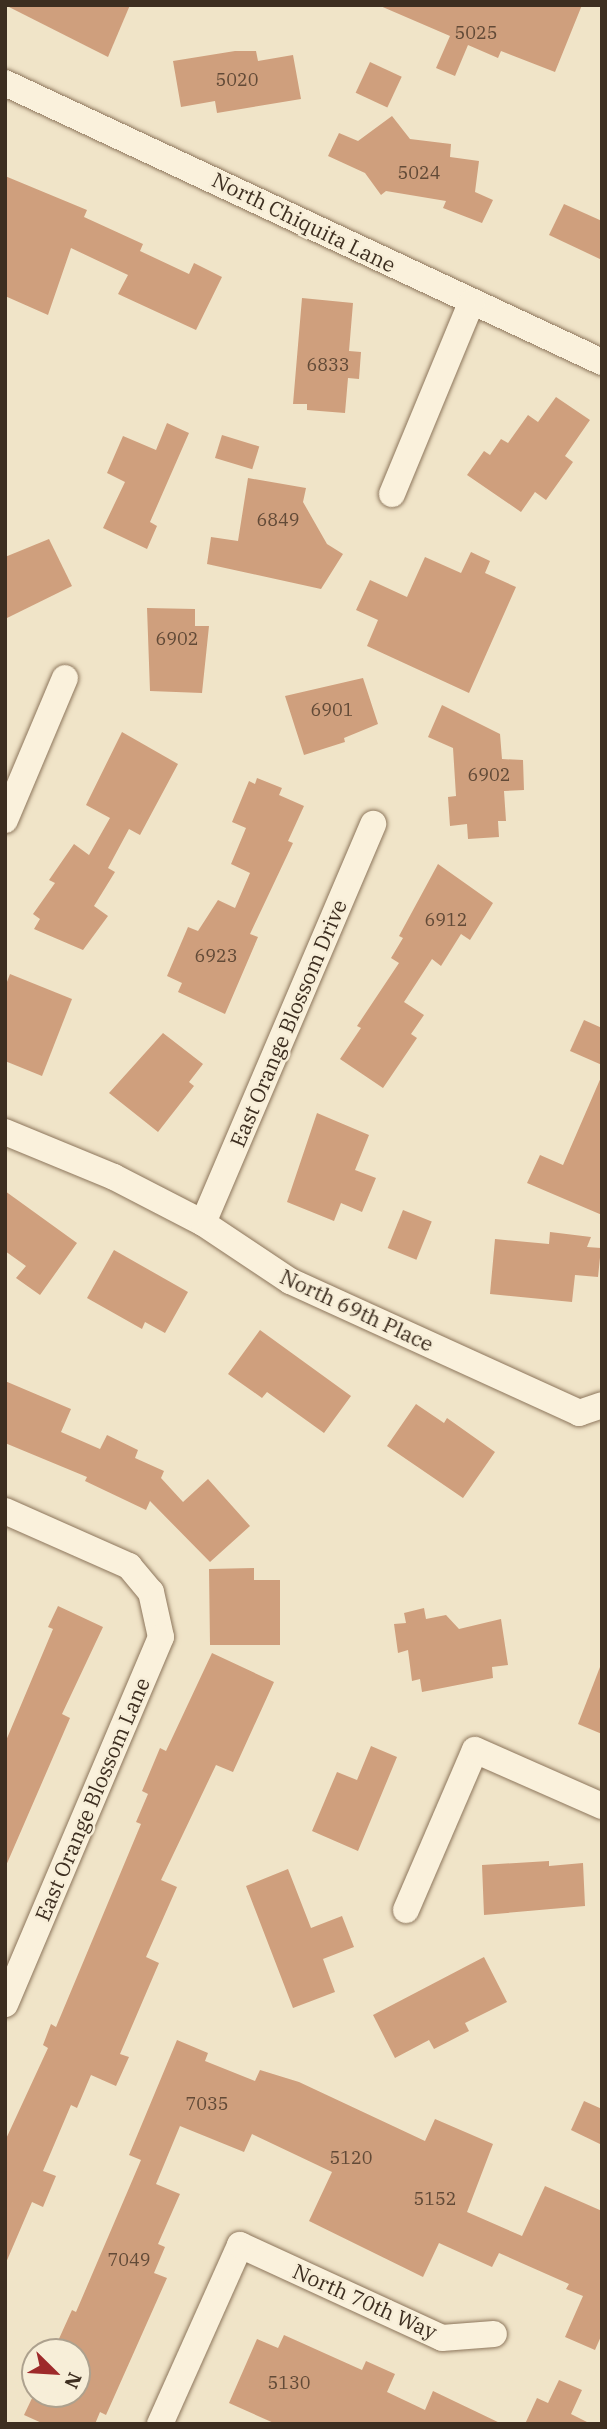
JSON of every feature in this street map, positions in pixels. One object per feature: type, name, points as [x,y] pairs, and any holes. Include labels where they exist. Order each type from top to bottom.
[{"type":"street","name":"North Chiquita Lane","points":[[5,83],[602,362]]},
{"type":"street","points":[[392,494],[471,303]]},
{"type":"street","points":[[5,820],[65,678]]},
{"type":"street","name":"East Orange Blossom Drive","points":[[203,1223],[373,824]]},
{"type":"street","name":"North 69th Place","points":[[5,1132],[114,1177],[203,1223],[290,1281],[579,1413],[602,1405]]},
{"type":"street","name":"East Orange Blossom Lane","points":[[5,1511],[130,1566],[151,1592],[161,1637],[5,2004]]},
{"type":"street","points":[[406,1910],[475,1750],[602,1806]]},
{"type":"street","name":"North 70th Way","points":[[160,2424],[240,2245],[442,2338],[494,2334]]},
{"type":"building","points":[[5,5],[130,5],[108,57]]},
{"type":"building","points":[[378,5],[582,5],[555,72],[501,51],[498,58],[468,45],[455,76],[436,68],[450,36]]},
{"type":"building","points":[[235,51],[256,51],[258,61],[293,55],[301,99],[217,113],[215,101],[181,107],[173,61]]},
{"type":"building","points":[[370,62],[402,77],[387,108],[356,93]]},
{"type":"building","points":[[392,116],[410,139],[451,144],[450,157],[479,161],[475,192],[493,200],[482,223],[443,208],[446,201],[386,191],[381,195],[365,173],[328,156],[339,133],[358,141]]},
{"type":"building","points":[[5,176],[87,210],[84,217],[143,244],[140,251],[189,274],[194,263],[222,277],[196,330],[118,294],[128,275],[71,248],[48,315],[5,296]]},
{"type":"building","points":[[564,204],[602,221],[602,260],[549,235]]},
{"type":"building","points":[[302,298],[353,303],[349,351],[361,352],[359,379],[348,378],[345,413],[307,410],[307,404],[293,404]]},
{"type":"building","points":[[556,397],[590,420],[565,456],[573,462],[546,500],[535,492],[521,512],[467,475],[484,451],[490,455],[501,439],[508,443],[528,415],[538,422]]},
{"type":"building","points":[[167,423],[189,433],[150,522],[157,526],[147,549],[103,528],[125,482],[107,473],[123,436],[156,450]]},
{"type":"building","points":[[222,435],[259,446],[252,469],[215,458]]},
{"type":"building","points":[[248,478],[306,488],[303,502],[327,544],[343,554],[321,589],[207,564],[211,537],[238,541]]},
{"type":"building","points":[[49,539],[72,586],[5,619],[5,557]]},
{"type":"building","points":[[471,552],[490,561],[485,573],[516,587],[469,693],[367,646],[378,620],[356,610],[370,580],[407,597],[425,557],[461,573]]},
{"type":"building","points":[[147,608],[195,609],[195,626],[209,626],[202,693],[150,691]]},
{"type":"building","points":[[363,678],[378,724],[344,738],[345,742],[304,755],[285,696]]},
{"type":"building","points":[[442,705],[500,734],[502,759],[523,760],[524,790],[504,791],[506,821],[498,821],[499,837],[468,839],[467,824],[450,826],[448,797],[456,796],[453,748],[428,737]]},
{"type":"building","points":[[122,732],[178,764],[140,835],[129,829],[108,868],[115,872],[94,906],[108,916],[83,950],[34,929],[40,919],[33,914],[55,883],[49,880],[74,844],[89,855],[110,818],[86,805]]},
{"type":"building","points":[[257,778],[282,788],[279,795],[304,806],[288,841],[293,843],[250,934],[258,937],[225,1014],[178,992],[182,983],[167,976],[188,927],[198,931],[218,900],[235,908],[250,873],[231,864],[246,828],[232,822],[249,781],[255,784]]},
{"type":"building","points":[[438,864],[493,903],[470,940],[461,934],[441,966],[432,959],[404,1002],[424,1015],[411,1034],[417,1038],[383,1088],[340,1059],[361,1028],[357,1026],[399,963],[391,958],[403,938],[399,936]]},
{"type":"building","points":[[10,974],[72,999],[42,1076],[5,1061],[5,987]]},
{"type":"building","points":[[584,1020],[602,1028],[602,1065],[570,1051]]},
{"type":"building","points":[[163,1033],[203,1064],[189,1082],[194,1086],[158,1132],[109,1093]]},
{"type":"building","points":[[602,1075],[602,1215],[527,1183],[540,1155],[563,1165]]},
{"type":"building","points":[[317,1113],[369,1135],[355,1170],[376,1178],[362,1212],[341,1203],[334,1221],[287,1202]]},
{"type":"building","points":[[5,1191],[77,1243],[40,1295],[16,1278],[26,1266],[5,1251]]},
{"type":"building","points":[[403,1210],[432,1222],[416,1260],[388,1248]]},
{"type":"building","points":[[550,1232],[591,1237],[587,1247],[601,1248],[598,1277],[575,1275],[572,1302],[490,1294],[495,1239],[549,1244]]},
{"type":"building","points":[[114,1250],[188,1292],[165,1333],[145,1322],[142,1329],[87,1298]]},
{"type":"building","points":[[260,1330],[351,1396],[324,1433],[267,1392],[262,1398],[228,1374]]},
{"type":"building","points":[[5,1381],[71,1409],[61,1432],[100,1449],[107,1435],[138,1450],[135,1458],[164,1471],[161,1478],[183,1502],[208,1479],[250,1526],[210,1562],[150,1501],[146,1510],[85,1481],[87,1477],[5,1443]]},
{"type":"building","points":[[416,1404],[444,1423],[447,1418],[495,1452],[463,1498],[387,1446]]},
{"type":"building","points":[[254,1568],[254,1580],[280,1580],[280,1645],[210,1645],[209,1569]]},
{"type":"building","points":[[58,1606],[103,1627],[62,1714],[70,1718],[5,1868],[5,1743],[53,1629],[48,1627]]},
{"type":"building","points":[[424,1608],[426,1619],[446,1615],[459,1629],[501,1619],[508,1665],[492,1667],[493,1678],[422,1692],[420,1679],[412,1681],[408,1650],[398,1653],[394,1624],[406,1623],[404,1613]]},
{"type":"building","points":[[212,1653],[274,1682],[233,1772],[216,1765],[161,1880],[177,1887],[146,1957],[159,1963],[120,2054],[129,2057],[116,2086],[91,2075],[77,2108],[71,2105],[43,2171],[56,2176],[43,2207],[32,2202],[5,2265],[5,2141],[48,2048],[43,2045],[51,2024],[56,2027],[141,1824],[136,1822],[148,1794],[142,1791],[160,1748],[166,1751]]},
{"type":"building","points":[[602,1667],[602,1734],[578,1724]]},
{"type":"building","points":[[371,1746],[397,1757],[358,1851],[312,1831],[337,1772],[357,1780]]},
{"type":"building","points":[[549,1861],[549,1866],[583,1863],[585,1906],[484,1915],[482,1865]]},
{"type":"building","points":[[288,1869],[311,1928],[342,1916],[354,1947],[323,1959],[335,1992],[293,2008],[246,1886]]},
{"type":"building","points":[[484,1957],[507,2002],[465,2023],[469,2031],[434,2049],[429,2040],[395,2058],[373,2015]]},
{"type":"building","points":[[177,2040],[208,2053],[205,2061],[255,2081],[260,2070],[299,2082],[425,2141],[435,2119],[493,2144],[467,2212],[522,2236],[545,2186],[602,2211],[602,2334],[595,2350],[565,2337],[583,2296],[566,2289],[569,2284],[499,2253],[492,2267],[439,2243],[423,2277],[309,2221],[332,2172],[252,2134],[244,2152],[180,2126],[156,2184],[180,2194],[158,2244],[165,2247],[154,2273],[167,2278],[106,2415],[100,2412],[95,2424],[44,2424],[24,2415],[27,2408],[91,2408],[91,2338],[59,2338],[72,2310],[76,2312],[141,2160],[129,2155]]},
{"type":"building","points":[[584,2101],[602,2109],[602,2145],[571,2130]]},
{"type":"building","points":[[284,2335],[362,2370],[366,2361],[395,2374],[387,2392],[425,2410],[433,2391],[502,2424],[276,2424],[229,2403],[257,2339],[278,2348]]},
{"type":"building","points":[[559,2380],[582,2390],[571,2414],[591,2424],[525,2424],[537,2398],[548,2403]]}]
